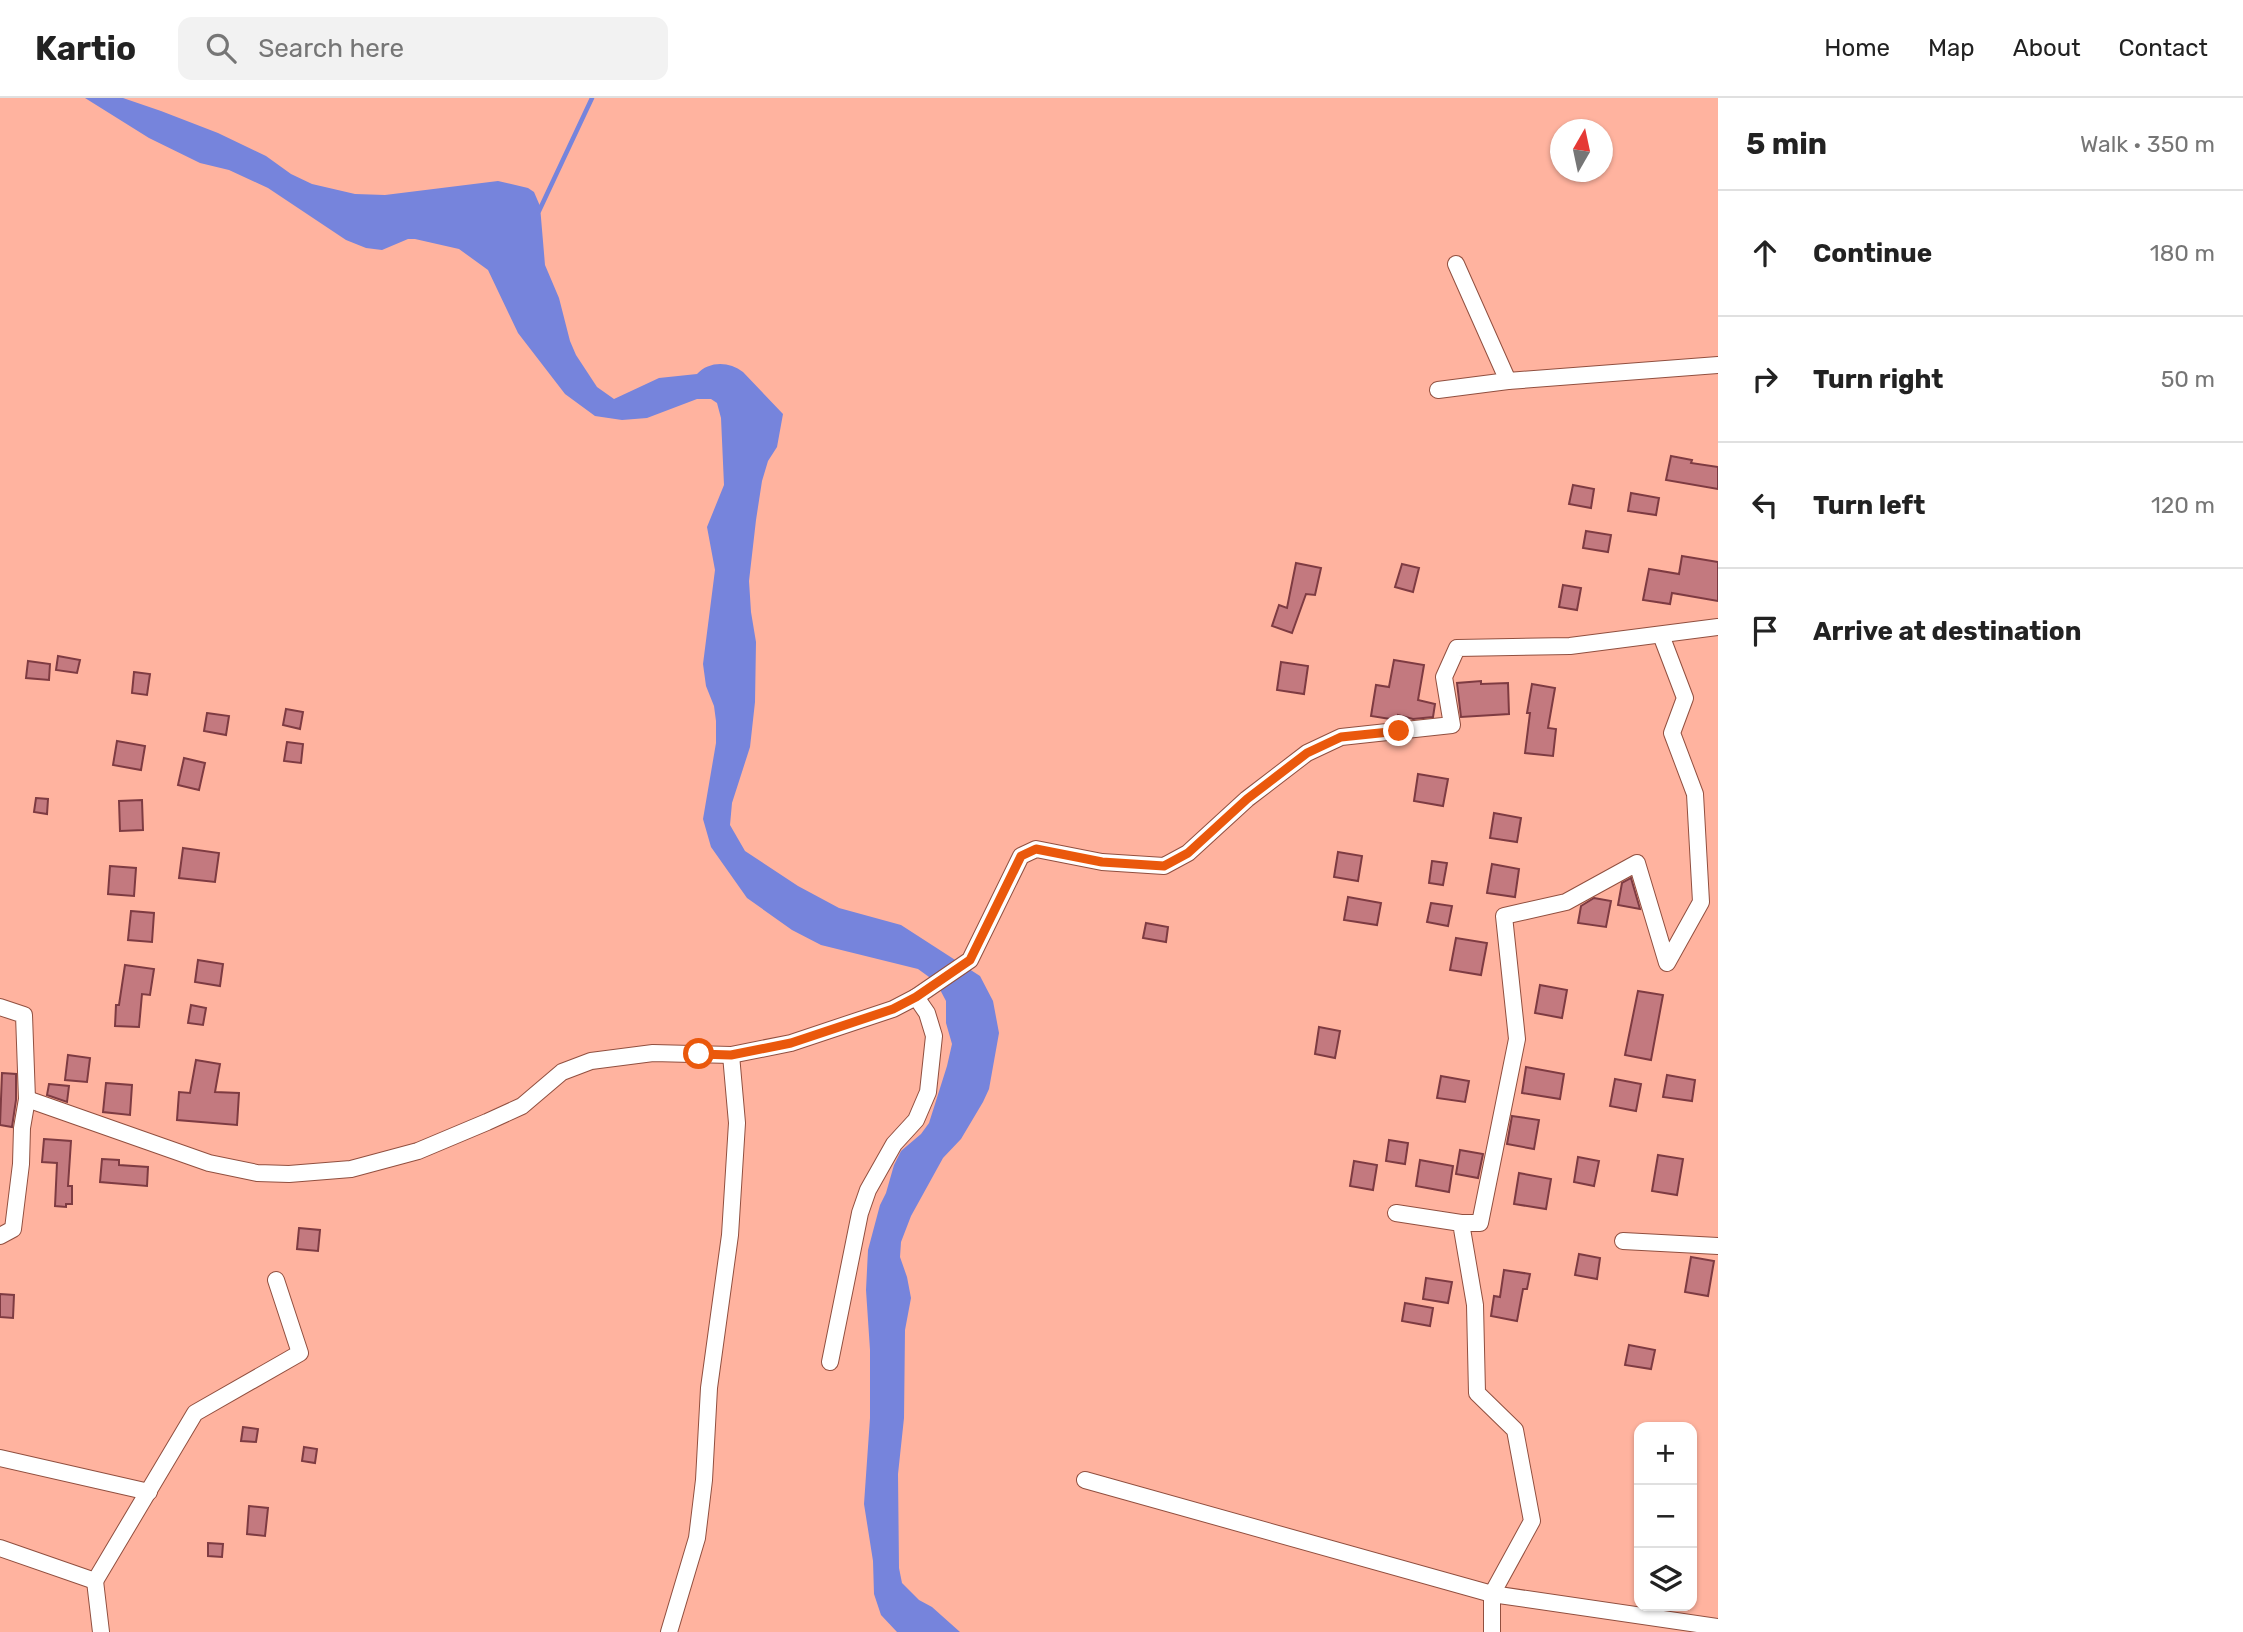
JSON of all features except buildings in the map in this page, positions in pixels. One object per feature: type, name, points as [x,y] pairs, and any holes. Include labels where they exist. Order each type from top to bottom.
[{"type":"street","points":[[1456,264],[1508,381]]},
{"type":"street","points":[[1437,390],[1508,381],[1718,365]]},
{"type":"street","points":[[27,1099],[209,1163],[257,1173],[289,1174],[351,1168],[418,1151],[522,1106],[562,1072],[591,1061],[653,1053],[731,1055],[791,1043],[893,1009],[970,960],[1021,856],[1036,849],[1102,862],[1164,866],[1188,853],[1247,799],[1307,753],[1341,737],[1452,725],[1444,677],[1457,648],[1570,646],[1718,627]]},
{"type":"street","points":[[1396,1213],[1461,1223],[1480,1223],[1517,1039],[1504,916],[1566,902],[1637,863],[1667,964],[1701,902],[1695,794],[1672,733],[1685,698],[1661,635]]},
{"type":"street","points":[[830,1362],[860,1213],[868,1190],[894,1144],[916,1119],[928,1092],[934,1036],[922,993]]},
{"type":"street","points":[[0,1007],[24,1015],[27,1099],[13,1229],[0,1237]]},
{"type":"street","points":[[669,1632],[697,1538],[704,1480],[709,1388],[730,1235],[737,1123],[731,1055]]},
{"type":"street","points":[[1461,1223],[1475,1305],[1476,1393],[1515,1430],[1532,1521],[1492,1594],[1492,1632]]},
{"type":"street","points":[[1623,1241],[1718,1246]]},
{"type":"street","points":[[102,1632],[95,1581],[195,1413],[300,1353],[276,1280]]},
{"type":"street","points":[[0,1458],[149,1492]]},
{"type":"street","points":[[1085,1480],[1492,1594],[1718,1627]]},
{"type":"street","points":[[0,1548],[95,1581]]},
{"type":"water","points":[[85,98],[123,98],[161,111],[218,133],[266,156],[291,174],[312,184],[355,194],[385,195],[498,181],[528,188],[534,192],[540,206],[545,265],[559,298],[570,341],[597,387],[614,399],[659,378],[697,374],[707,367],[725,364],[743,372],[783,414],[777,447],[768,461],[762,481],[756,520],[749,581],[756,642],[755,702],[750,747],[732,803],[730,825],[745,851],[798,886],[839,908],[901,925],[980,976],[993,1001],[999,1033],[989,1089],[961,1139],[943,1158],[911,1216],[901,1242],[900,1257],[911,1298],[905,1330],[904,1418],[898,1474],[899,1568],[902,1583],[960,1632],[897,1632],[881,1615],[874,1594],[873,1561],[864,1504],[870,1418],[870,1350],[866,1290],[868,1250],[894,1165],[901,1151],[921,1134],[929,1123],[947,1066],[952,1044],[946,1023],[946,1001],[936,982],[918,969],[821,945],[792,930],[747,898],[711,847],[703,819],[716,743],[716,721],[703,664],[715,570],[707,527],[724,485],[721,418],[717,403],[711,399],[697,399],[647,418],[622,420],[595,416],[565,394],[518,333],[488,270],[459,249],[408,239],[382,250],[366,248],[346,240],[268,188],[229,170],[200,163],[149,138]]},
{"type":"waterway","points":[[539,211],[592,98]]},
{"type":"route","points":[[699,1054],[731,1055],[791,1043],[893,1009],[916,997],[970,960],[1021,856],[1036,849],[1102,862],[1164,866],[1188,853],[1247,799],[1307,753],[1341,737],[1399,731]]}]
